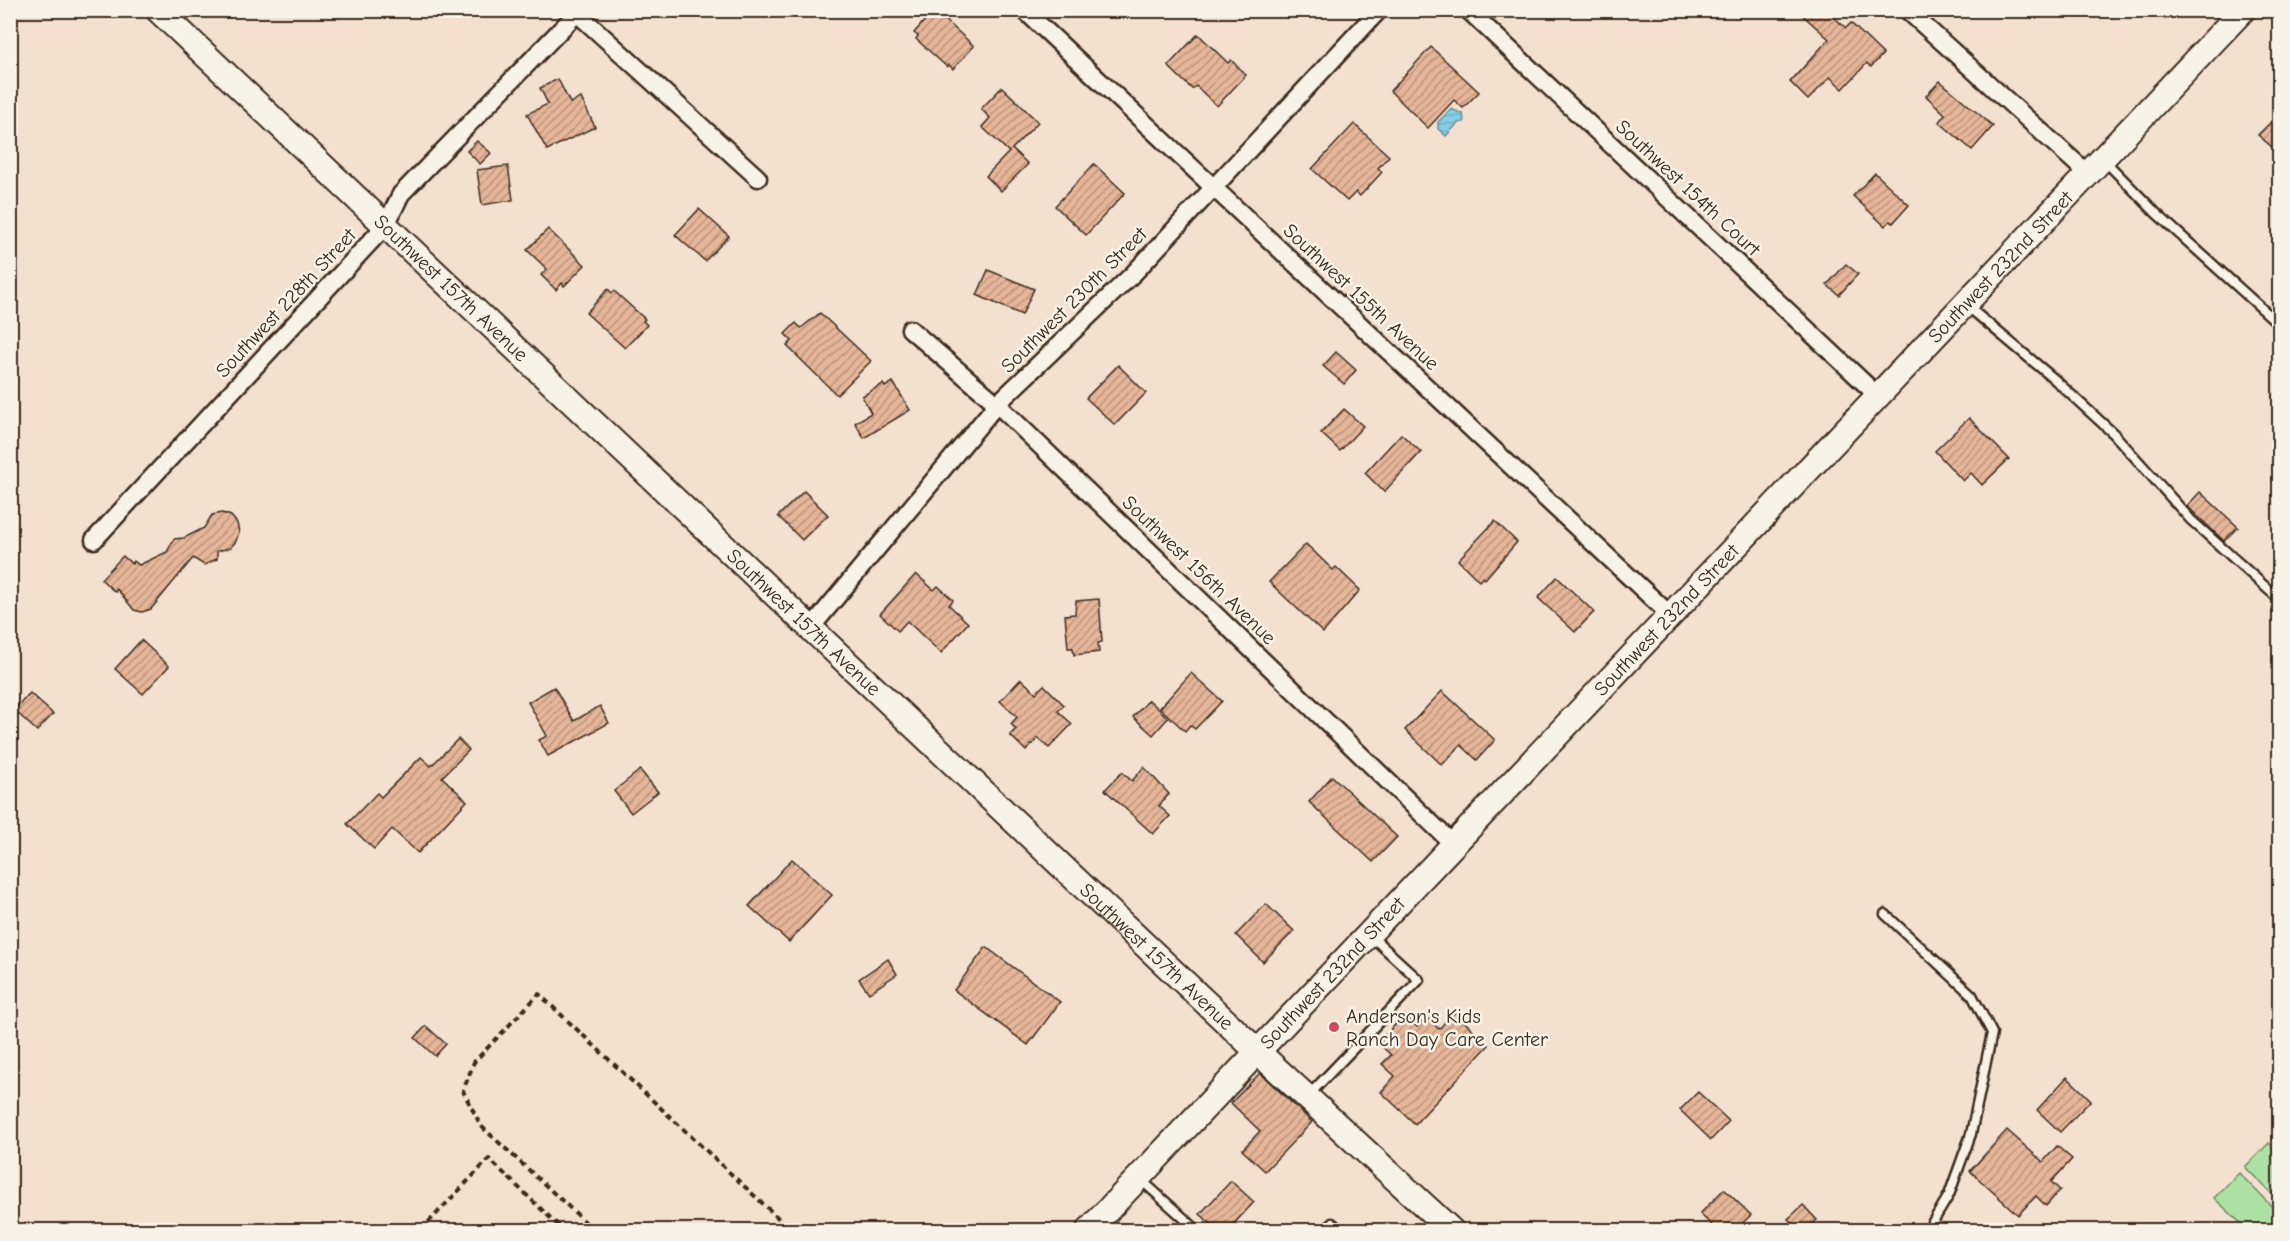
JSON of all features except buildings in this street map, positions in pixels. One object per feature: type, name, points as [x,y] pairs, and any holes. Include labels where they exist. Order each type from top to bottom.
[{"type":"street","name":"Southwest 157th Avenue","points":[[158,10],[1259,1053],[1451,1230]]},
{"type":"street","name":"Southwest 155th Avenue","points":[[1024,10],[1669,615]]},
{"type":"street","name":"Southwest 230th Street","points":[[810,629],[997,404],[1134,273],[1379,10]]},
{"type":"street","name":"Southwest 154th Court","points":[[1468,10],[1879,397]]},
{"type":"street","points":[[1907,10],[2094,165]]},
{"type":"street","name":"Southwest 232nd Street","points":[[1089,1230],[1259,1053],[1669,615],[1879,397],[2094,165],[2243,10]]},
{"type":"street","name":"Southwest 228th Street","points":[[94,540],[386,225],[401,194],[577,13],[758,178]]},
{"type":"street","name":"Southwest 156th Avenue","points":[[910,329],[997,404],[1454,845]]},
{"type":"lane","points":[[2094,165],[2156,213],[2280,325]]},
{"type":"lane","points":[[1965,304],[2053,378],[2114,434],[2191,520],[2280,600]]},
{"type":"lane","points":[[1885,914],[1972,995],[1992,1033],[1971,1134],[1949,1195],[1928,1230]]},
{"type":"lane","points":[[1307,1097],[1419,980],[1370,935]]},
{"type":"lane","points":[[1139,1178],[1197,1230]]},
{"type":"lane","points":[[1332,1223],[1341,1230]]},
{"type":"path","points":[[594,1230],[481,1126],[463,1091],[474,1062],[539,994],[791,1230]]},
{"type":"path","points":[[421,1230],[489,1159],[563,1230]]},
{"type":"green space","points":[[2269,1143],[2279,1155],[2279,1201],[2245,1167]]},
{"type":"green space","points":[[2239,1173],[2279,1214],[2279,1230],[2248,1230],[2214,1198]]},
{"type":"water","points":[[1451,109],[1463,114],[1464,122],[1458,123],[1446,136],[1438,129],[1438,122]]},
{"type":"place","name":"Anderson's Kids Ranch Day Care Center","points":[[1334,1027]]}]
